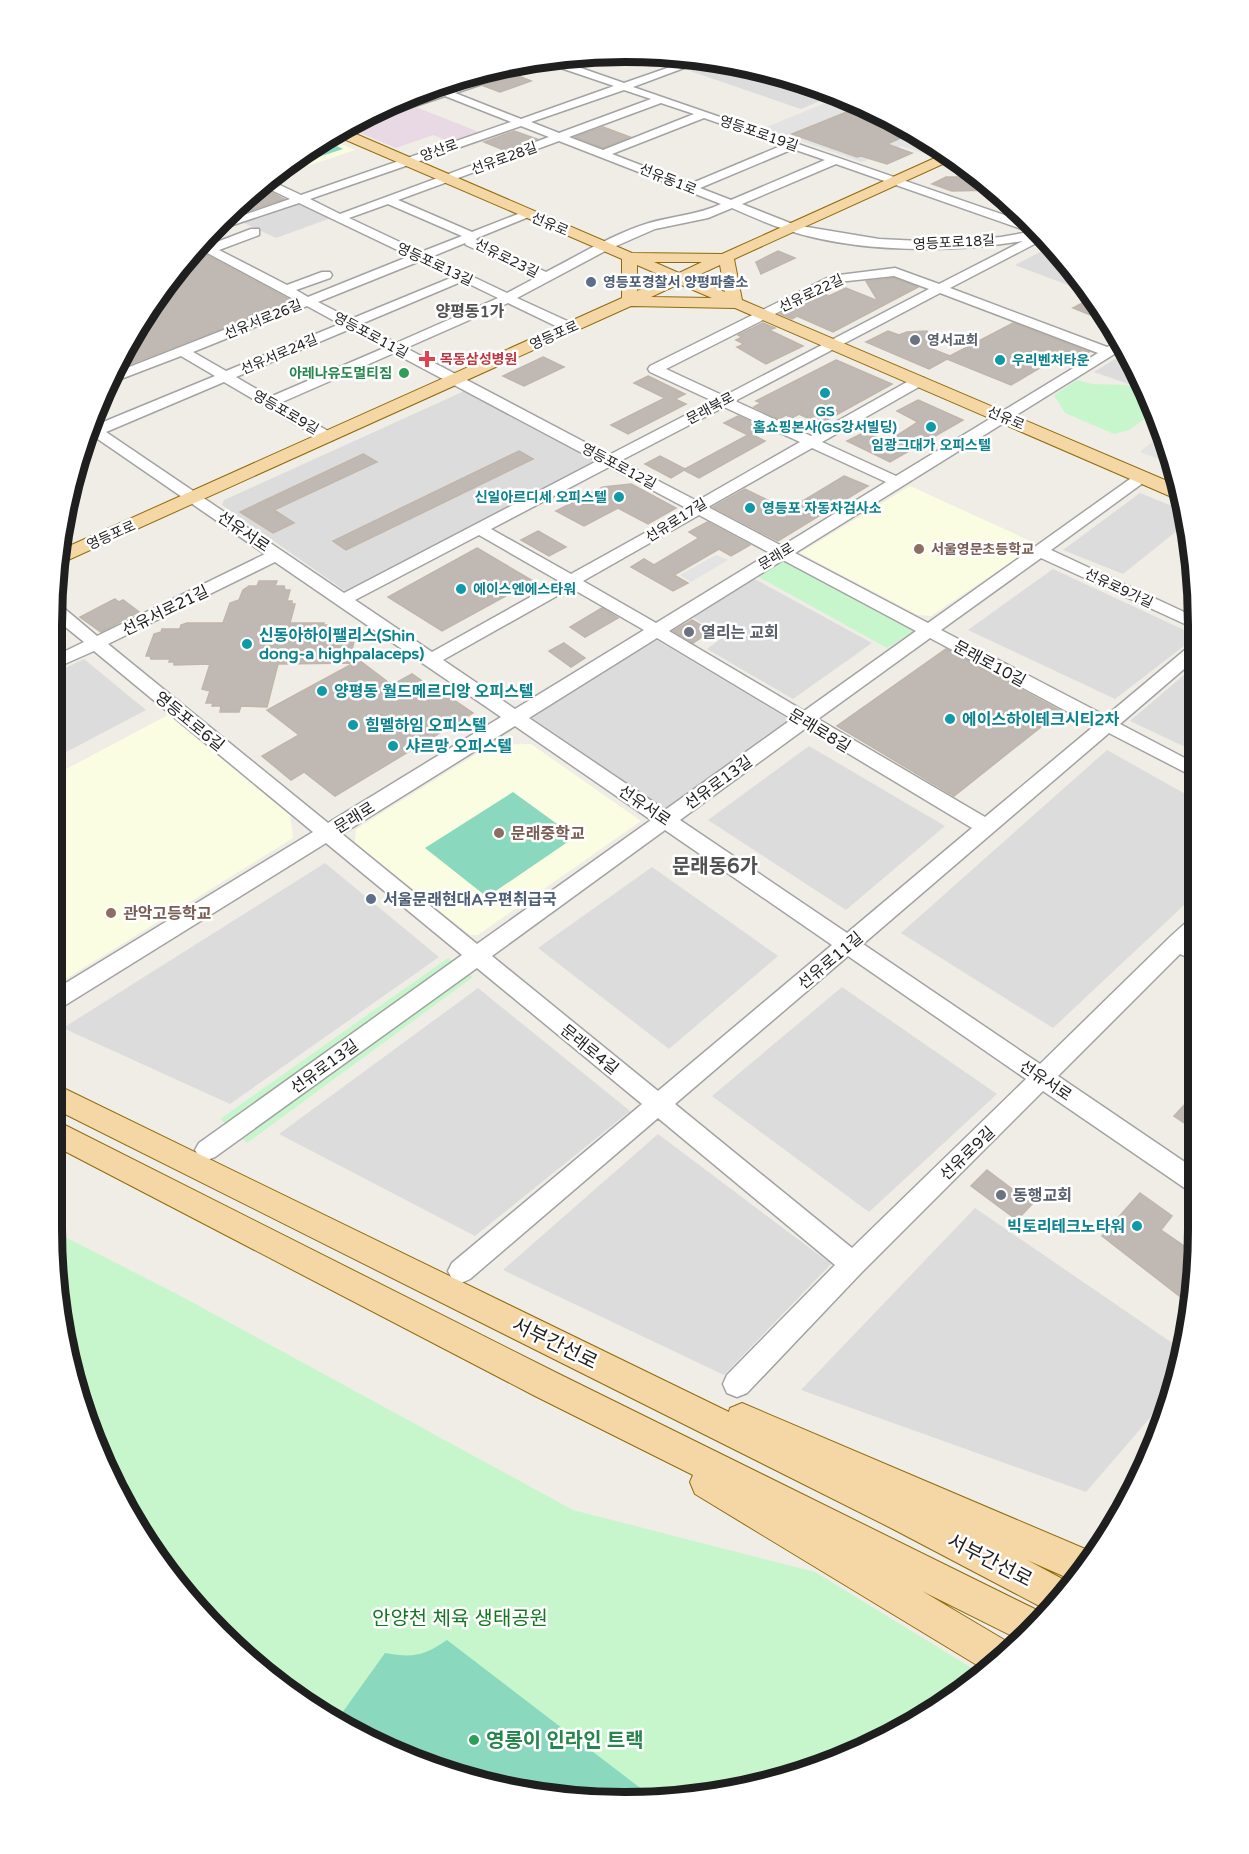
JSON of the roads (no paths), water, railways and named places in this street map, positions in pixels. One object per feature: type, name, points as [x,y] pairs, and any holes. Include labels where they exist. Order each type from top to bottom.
[{"type":"main road","name":"선유로","points":[[347,135],[1171,489]]},
{"type":"main road","name":"영등포로","points":[[66,555],[942,160]]},
{"type":"main road","points":[[628,257],[726,258],[735,303],[630,302],[628,257]]},
{"type":"main road","name":"서부간선로","points":[[62,1100],[263,1202],[566,1348],[1005,1567],[1054,1594]]},
{"type":"main road","points":[[62,1136],[545,1384],[1027,1624]]},
{"type":"main road","points":[[566,1348],[781,1434],[1077,1564]]},
{"type":"main road","points":[[545,1384],[994,1654]]},
{"type":"street","name":"영등포로19길","points":[[563,65],[1023,226]]},
{"type":"street","name":"양산로","points":[[228,224],[621,85],[684,65]]},
{"type":"street","points":[[406,106],[480,81]]},
{"type":"street","name":"선유동1로","points":[[446,92],[792,228]]},
{"type":"street","points":[[597,94],[636,109]]},
{"type":"street","points":[[561,137],[662,99]]},
{"type":"street","points":[[579,100],[618,116]]},
{"type":"street","name":"선유동1로","points":[[603,154],[704,114]]},
{"type":"street","name":"선유로28길","points":[[339,218],[561,137]]},
{"type":"street","points":[[690,188],[793,145]]},
{"type":"street","points":[[732,204],[836,160]]},
{"type":"street","points":[[272,186],[300,199]]},
{"type":"street","name":"영등포로13길","points":[[300,199],[571,328]]},
{"type":"street","points":[[388,200],[472,236]]},
{"type":"street","name":"선유로23길","points":[[270,402],[508,298],[603,247],[652,226],[699,218],[732,204]]},
{"type":"street","name":"선유서로26길","points":[[119,376],[527,214]]},
{"type":"street","name":"영등포로11길","points":[[207,246],[255,232],[235,222]]},
{"type":"street","name":"영등포로18길","points":[[792,228],[852,240],[900,258],[941,244],[1032,235]]},
{"type":"street","name":"선유로23길","points":[[472,236],[470,242],[547,277]]},
{"type":"street","name":"문래북로","points":[[344,599],[610,462],[1034,238]]},
{"type":"street","points":[[941,244],[991,262]]},
{"type":"street","name":"영등포로11길","points":[[206,248],[455,380]]},
{"type":"street","points":[[900,258],[940,288]]},
{"type":"street","name":"선유로22길","points":[[764,315],[835,279],[900,258]]},
{"type":"street","points":[[286,290],[326,275]]},
{"type":"street","name":"선유서로24길","points":[[97,429],[227,377],[463,277]]},
{"type":"street","name":"문래로","points":[[940,288],[1115,348]]},
{"type":"street","points":[[764,315],[655,369],[897,482]]},
{"type":"street","name":"문래로","points":[[62,996],[1115,348]]},
{"type":"street","name":"영등포로9길","points":[[183,351],[328,436]]},
{"type":"street","name":"영등포로12길","points":[[455,380],[782,553]]},
{"type":"street","name":"선유로17길","points":[[432,659],[919,381]]},
{"type":"street","name":"선유서로","points":[[96,432],[432,659],[1188,1177]]},
{"type":"street","name":"선유로13길","points":[[207,1150],[1142,477]]},
{"type":"street","points":[[480,529],[655,630]]},
{"type":"street","name":"선유로9가길","points":[[1039,551],[1188,620]]},
{"type":"street","name":"문래로10길","points":[[782,553],[1188,768]]},
{"type":"street","name":"선유서로21길","points":[[62,660],[278,554]]},
{"type":"street","name":"영등포로6길","points":[[62,616],[327,834]]},
{"type":"street","name":"문래로8길","points":[[655,630],[986,828]]},
{"type":"street","name":"선유로11길","points":[[461,1271],[1188,656]]},
{"type":"street","name":"문래로4길","points":[[327,834],[853,1264]]},
{"type":"street","name":"선유로9길","points":[[737,1384],[853,1264],[1043,1078],[1188,948]]},
{"type":"place","name":"영등포경찰서 양평파출소","points":[[591,282]]},
{"type":"place","name":"영서교회","points":[[915,340]]},
{"type":"place","name":"목동삼성병원","points":[[427,359]]},
{"type":"place","name":"우리벤처타운","points":[[1000,360]]},
{"type":"place","name":"아레나유도멀티짐","points":[[404,373]]},
{"type":"place","name":"GS 홈쇼핑본사(GS강서빌딩)","points":[[825,393]]},
{"type":"place","name":"임광그대가 오피스텔","points":[[931,427]]},
{"type":"place","name":"신일아르디세 오피스텔","points":[[619,497]]},
{"type":"place","name":"영등포 자동차검사소","points":[[750,508]]},
{"type":"place","name":"서울영문초등학교","points":[[919,549]]},
{"type":"place","name":"에이스엔에스타워","points":[[461,589]]},
{"type":"place","name":"열리는 교회","points":[[689,632]]},
{"type":"place","name":"신동아하이팰리스(Shin dong-a highpalaceps)","points":[[247,644]]},
{"type":"place","name":"양평동 월드메르디앙 오피스텔","points":[[322,691]]},
{"type":"place","name":"에이스하이테크시티2차","points":[[950,719]]},
{"type":"place","name":"힘멜하임 오피스텔","points":[[353,725]]},
{"type":"place","name":"샤르망 오피스텔","points":[[393,746]]},
{"type":"place","name":"문래중학교","points":[[499,833]]},
{"type":"place","name":"서울문래현대A우편취급국","points":[[371,899]]},
{"type":"place","name":"관악고등학교","points":[[111,913]]},
{"type":"place","name":"동행교회","points":[[1001,1195]]},
{"type":"place","name":"빅토리테크노타워","points":[[1137,1226]]},
{"type":"place","name":"영롱이 인라인 트랙","points":[[474,1740]]},
{"type":"district","name":"양평동1가","points":[[470,311]]},
{"type":"district","name":"문래동6가","points":[[715,866]]},
{"type":"park label","name":"안양천 체육 생태공원","points":[[460,1618]]}]
